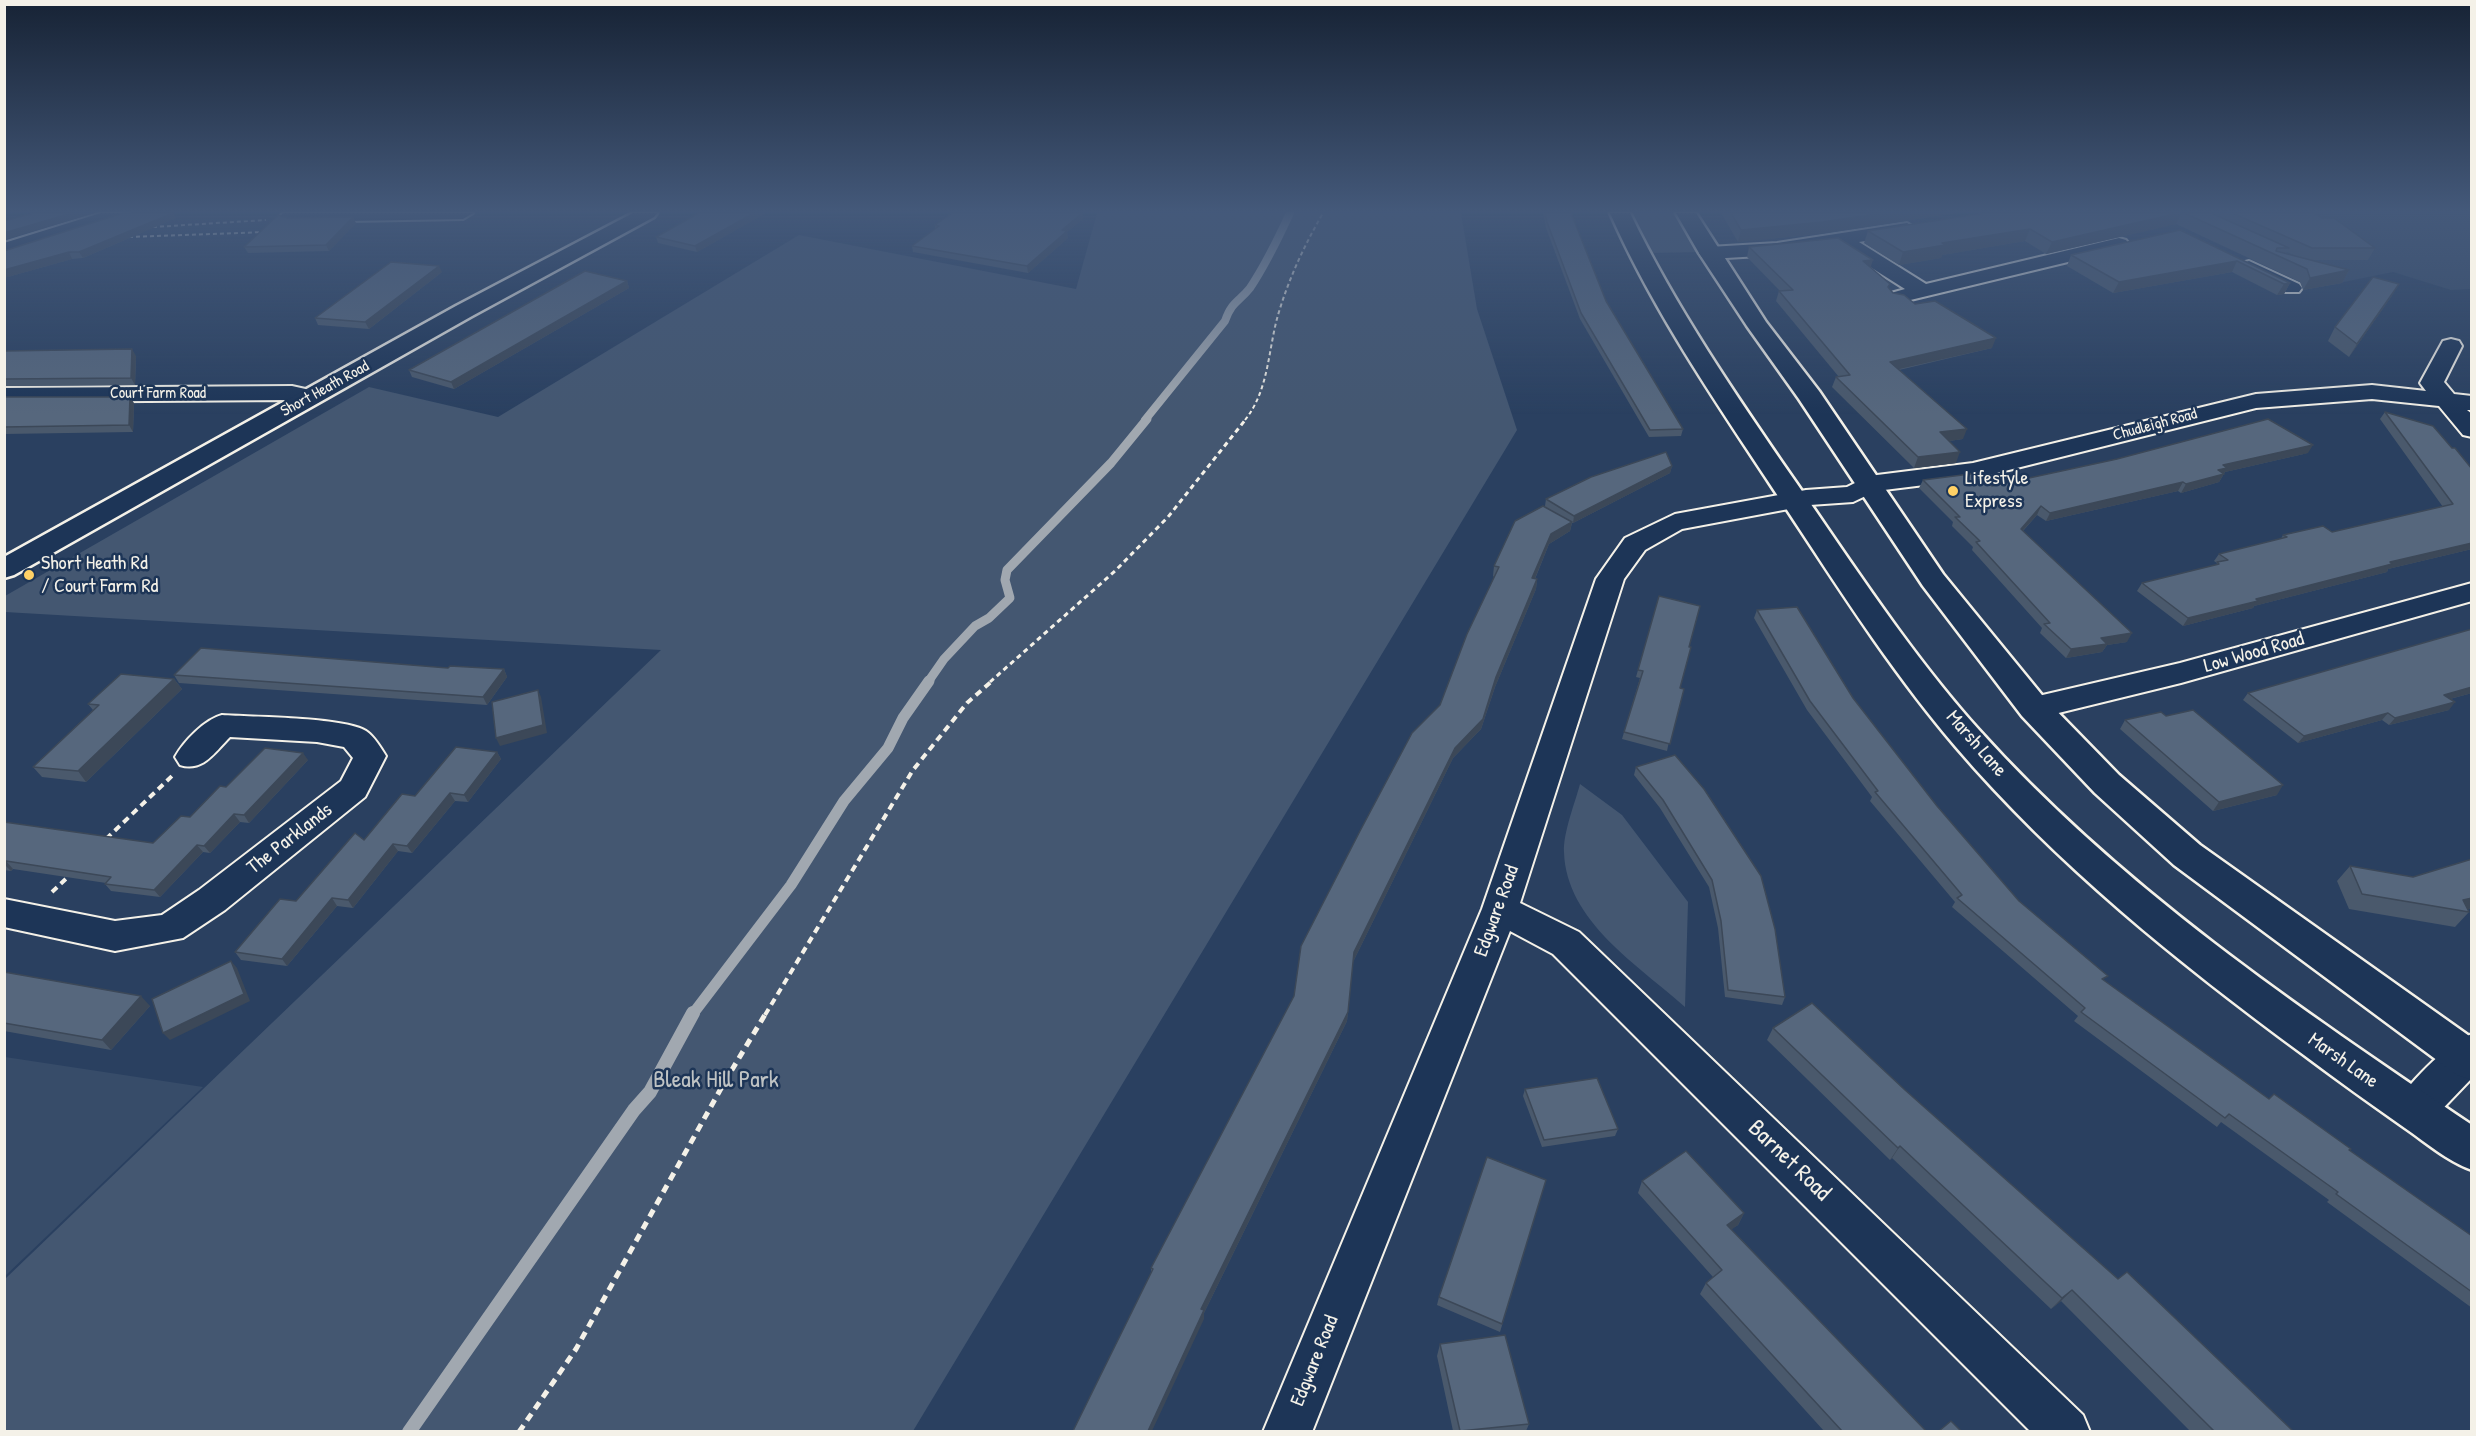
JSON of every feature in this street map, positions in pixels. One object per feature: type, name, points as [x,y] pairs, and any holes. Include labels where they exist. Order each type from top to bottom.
[{"type":"main road","name":"Short Heath Road","points":[[4,569],[525,280]]},
{"type":"main road","name":"Marsh Lane","points":[[1651,280],[1681,335],[1859,598],[1967,738],[2065,840],[2150,917],[2295,1027],[2472,1150]]},
{"type":"main road","points":[[1728,280],[1933,579],[2034,708],[2107,784],[2187,855],[2469,1057]]},
{"type":"street","points":[[1905,280],[1923,291]]},
{"type":"street","points":[[1898,297],[1969,280]]},
{"type":"street","points":[[2276,280],[2292,288]]},
{"type":"street","points":[[2451,346],[2432,383],[2472,430]]},
{"type":"street","name":"Chudleigh Road","points":[[1796,502],[1806,498],[1853,494],[1869,484],[1973,471],[2256,401],[2372,392],[2445,398],[2472,403]]},
{"type":"street","name":"Court Farm Road","points":[[4,395],[292,393],[311,397]]},
{"type":"street","name":"Edgware Road","points":[[1287,1431],[1500,909],[1610,579],[1635,544],[1675,522],[1796,502]]},
{"type":"street","name":"Low Wood Road","points":[[2034,708],[2181,673],[2472,592]]},
{"type":"street","name":"The Parklands","points":[[15,915],[115,936],[170,928],[212,900],[353,789],[370,756],[354,738],[317,731],[222,726],[191,757]]},
{"type":"street","name":"Barnet Road","points":[[1500,909],[1566,943],[2066,1431]]},
{"type":"street","points":[[2414,1110],[2469,1057]]},
{"type":"path","points":[[519,1431],[576,1349],[724,1083],[913,770],[967,702],[1098,587],[1168,517],[1252,411],[1265,379],[1278,316],[1290,280]]},
{"type":"path","points":[[100,845],[191,757]]},
{"type":"path","points":[[15,915],[75,869]]},
{"type":"shaded area","points":[[2311,280],[2354,280],[2324,286]]},
{"type":"shaded area","points":[[2419,280],[2471,280],[2471,289],[2451,290]]},
{"type":"shaded area","points":[[4,1057],[203,1087],[5,1276]]},
{"type":"green space","name":"Bleak Hill Park","points":[[725,280],[1030,280],[1076,289],[1078,280],[1472,280],[1477,309],[1517,430],[913,1431],[5,1431],[5,1279],[661,650],[5,612],[5,596],[369,387],[498,417]]},
{"type":"green space","points":[[1580,784],[1622,815],[1688,902],[1685,1007],[1608,940],[1577,899],[1568,877],[1564,844]]},
{"type":"building","points":[[367,280],[420,280],[365,322],[315,318]]},
{"type":"building","points":[[569,280],[627,281],[451,382],[409,370]]},
{"type":"building","points":[[1569,280],[1598,280],[1606,301],[1683,429],[1650,430],[1581,313]]},
{"type":"building","points":[[1783,280],[1885,280],[1890,284],[1888,287],[1893,293],[1904,295],[1915,304],[1935,301],[1996,338],[1890,362],[1967,429],[1940,432],[1960,452],[1918,457],[1836,377],[1850,375],[1779,291],[1793,290]]},
{"type":"building","points":[[2276,280],[2290,283],[2284,284]]},
{"type":"building","points":[[2371,280],[2384,280],[2399,284],[2357,344],[2335,327]]},
{"type":"building","points":[[132,349],[131,378],[4,379],[4,351]]},
{"type":"building","points":[[4,397],[130,397],[129,425],[4,427]]},
{"type":"building","points":[[2385,412],[2433,426],[2472,469],[2472,543],[2390,562],[2392,564],[2188,618],[2142,583],[2219,564],[2217,562],[2228,560],[2219,554],[2287,537],[2283,535],[2323,526],[2332,532],[2453,504]]},
{"type":"building","points":[[2268,419],[2313,445],[2223,465],[2227,468],[2218,470],[2224,474],[2186,484],[2183,482],[2050,513],[2041,506],[2021,529],[2132,633],[2101,638],[2107,644],[2071,649],[2044,624],[2050,623],[1976,542],[1980,541],[1955,517],[1960,517],[1923,480],[1978,473],[1992,486],[2117,459]]},
{"type":"building","points":[[1666,452],[1672,466],[1574,516],[1546,499],[1591,477]]},
{"type":"building","points":[[1543,506],[1572,522],[1551,534],[1532,578],[1537,579],[1496,677],[1483,719],[1455,748],[1354,952],[1348,1012],[1201,1309],[1204,1310],[1148,1431],[1073,1431],[1153,1269],[1151,1268],[1294,996],[1301,946],[1412,733],[1440,705],[1467,634],[1499,567],[1494,566],[1515,521]]},
{"type":"building","points":[[1659,596],[1700,606],[1680,688],[1684,689],[1670,744],[1624,732],[1643,671],[1638,670]]},
{"type":"building","points":[[1797,607],[1853,698],[1937,806],[2019,901],[2108,976],[2102,979],[2269,1099],[2274,1094],[2472,1236],[2472,1292],[2336,1194],[2338,1192],[2229,1114],[2225,1118],[2081,1012],[2085,1008],[1957,898],[1962,895],[1875,792],[1878,791],[1810,701],[1757,610]]},
{"type":"building","points":[[2472,629],[2472,687],[2444,695],[2455,702],[2395,718],[2388,713],[2304,736],[2248,693]]},
{"type":"building","points":[[201,648],[448,668],[450,666],[504,669],[483,697],[174,675]]},
{"type":"building","points":[[121,674],[174,679],[78,771],[33,767],[99,705],[88,704]]},
{"type":"building","points":[[538,690],[543,725],[496,738],[492,702]]},
{"type":"building","points":[[2193,710],[2283,785],[2219,802],[2125,720],[2161,712],[2166,716]]},
{"type":"building","points":[[456,747],[497,752],[464,795],[450,793],[407,846],[393,844],[348,900],[332,898],[282,959],[235,952],[280,899],[296,901],[355,833],[364,840],[402,794],[415,796]]},
{"type":"building","points":[[265,748],[303,753],[244,815],[234,814],[204,846],[197,845],[154,890],[105,884],[111,877],[6,861],[4,863],[4,822],[153,843],[181,816],[190,817],[220,786],[226,787]]},
{"type":"building","points":[[1675,755],[1704,789],[1761,876],[1775,929],[1785,997],[1728,990],[1721,921],[1712,880],[1663,800],[1636,767]]},
{"type":"building","points":[[2472,859],[2472,898],[2463,900],[2469,912],[2362,894],[2350,866],[2413,877]]},
{"type":"building","points":[[231,961],[244,994],[163,1033],[152,999]]},
{"type":"building","points":[[4,972],[141,996],[102,1040],[4,1023]]},
{"type":"building","points":[[1812,1003],[1905,1090],[2118,1279],[2127,1272],[2293,1431],[2214,1431],[2072,1290],[2062,1298],[1900,1146],[1898,1148],[1773,1028]]},
{"type":"building","points":[[1597,1078],[1618,1129],[1544,1140],[1525,1089]]},
{"type":"building","points":[[1686,1151],[1744,1213],[1727,1225],[1926,1431],[1842,1431],[1706,1283],[1722,1270],[1642,1181]]},
{"type":"building","points":[[1487,1157],[1546,1180],[1502,1324],[1439,1297]]},
{"type":"building","points":[[1505,1335],[1529,1424],[1460,1431],[1440,1344]]},
{"type":"building","points":[[1951,1421],[1961,1431],[1939,1431]]},
{"type":"waterway","points":[[1145,420],[1225,321],[1233,305],[1255,280]]},
{"type":"waterway","points":[[928,682],[944,659],[975,626],[989,618],[1010,598],[1005,580],[1007,570],[1111,463],[1147,419]]},
{"type":"waterway","points":[[692,1015],[791,885],[844,801],[888,748],[903,718],[929,681]]},
{"type":"waterway","points":[[409,1432],[634,1110],[650,1092],[693,1013]]},
{"type":"place","name":"Lifestyle Express","points":[[1953,491]]},
{"type":"place","name":"Short Heath Rd / Court Farm Rd","points":[[29,575]]}]
